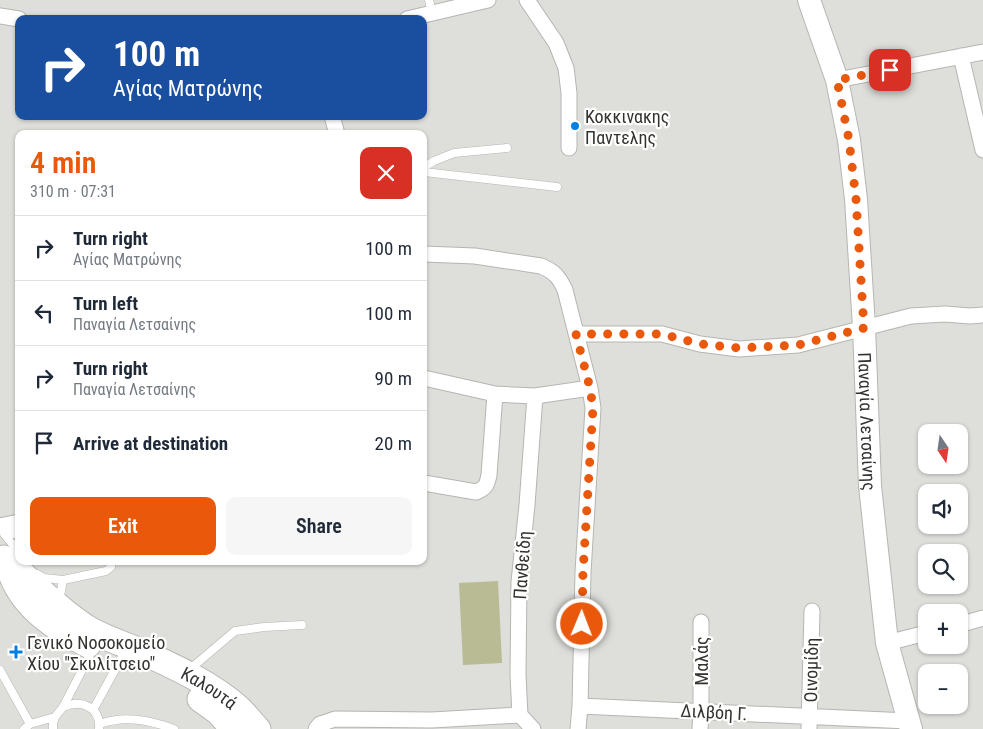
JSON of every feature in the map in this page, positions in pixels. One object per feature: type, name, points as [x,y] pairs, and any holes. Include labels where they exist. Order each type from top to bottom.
[{"type":"main road","name":"Παναγία Λετσαίνης","points":[[809,0],[837,80],[849,140],[856,199],[864,328],[870,486],[887,643],[910,725]]},
{"type":"main road","name":"Καλουτά","points":[[5,542],[15,558]]},
{"type":"main road","name":"Καλουτά","points":[[5,542],[15,587],[37,612],[55,626],[186,673],[240,709],[258,729]]},
{"type":"main road","name":"Καλουτά","points":[[19,565],[27,577],[58,606],[86,627],[97,641]]},
{"type":"main road","name":"Καλουτά","points":[[124,652],[188,689],[218,712],[233,729]]},
{"type":"street","points":[[415,15],[430,7],[488,0]]},
{"type":"street","points":[[527,0],[556,43],[566,68],[569,148]]},
{"type":"street","points":[[0,16],[15,18]]},
{"type":"street","points":[[837,80],[983,52]]},
{"type":"street","points":[[961,56],[983,150]]},
{"type":"street","points":[[427,254],[475,256],[541,266],[551,270],[559,278],[565,290],[590,388],[593,408],[583,572],[578,729]]},
{"type":"street","points":[[576,334],[662,334],[700,344],[739,348],[798,345],[911,316],[945,314],[983,315]]},
{"type":"street","points":[[427,379],[495,394],[535,396],[590,388]]},
{"type":"street","points":[[427,484],[476,492],[482,490],[486,485],[489,475],[495,394]]},
{"type":"street","name":"Πανθείδη","points":[[520,715],[518,676],[519,582],[535,396]]},
{"type":"street","points":[[5,542],[15,528]]},
{"type":"street","name":"Οινομίδη","points":[[809,723],[812,611]]},
{"type":"street","points":[[968,622],[983,618]]},
{"type":"street","name":"Μαλάς","points":[[700,729],[701,622]]},
{"type":"street","points":[[887,643],[918,635]]},
{"type":"street","name":"Διλβόη Γ.","points":[[580,706],[701,711],[809,723],[910,725]]},
{"type":"street","points":[[316,729],[320,724],[335,718],[432,724],[520,715],[533,729]]},
{"type":"lane","points":[[427,166],[454,153],[507,148]]},
{"type":"lane","points":[[427,172],[557,187]]},
{"type":"lane","points":[[30,567],[35,573],[44,578],[63,580],[106,571],[111,565]]},
{"type":"lane","points":[[58,606],[63,580]]},
{"type":"lane","points":[[186,673],[236,631],[302,625]]},
{"type":"lane","points":[[53,729],[55,717],[63,708],[97,641]]},
{"type":"lane","points":[[93,710],[124,652]]},
{"type":"lane","points":[[0,670],[27,727],[55,717]]},
{"type":"lane","points":[[63,708],[70,704],[86,705],[93,710],[100,727],[107,721],[123,719],[142,720],[174,729]]},
{"type":"green space","points":[[498,581],[502,663],[463,665],[459,583]]},
{"type":"place","name":"Κοκκινακης Παντελης","points":[[575,126]]},
{"type":"place","name":"Γενικό Νοσοκομείο Χίου \"Σκυλίτσειο\"","points":[[16,652]]},
{"type":"route","points":[[582,624],[583,572],[593,408],[590,388],[576,334],[662,334],[700,344],[739,348],[798,345],[864,328],[856,199],[849,140],[837,80],[890,70]]}]
